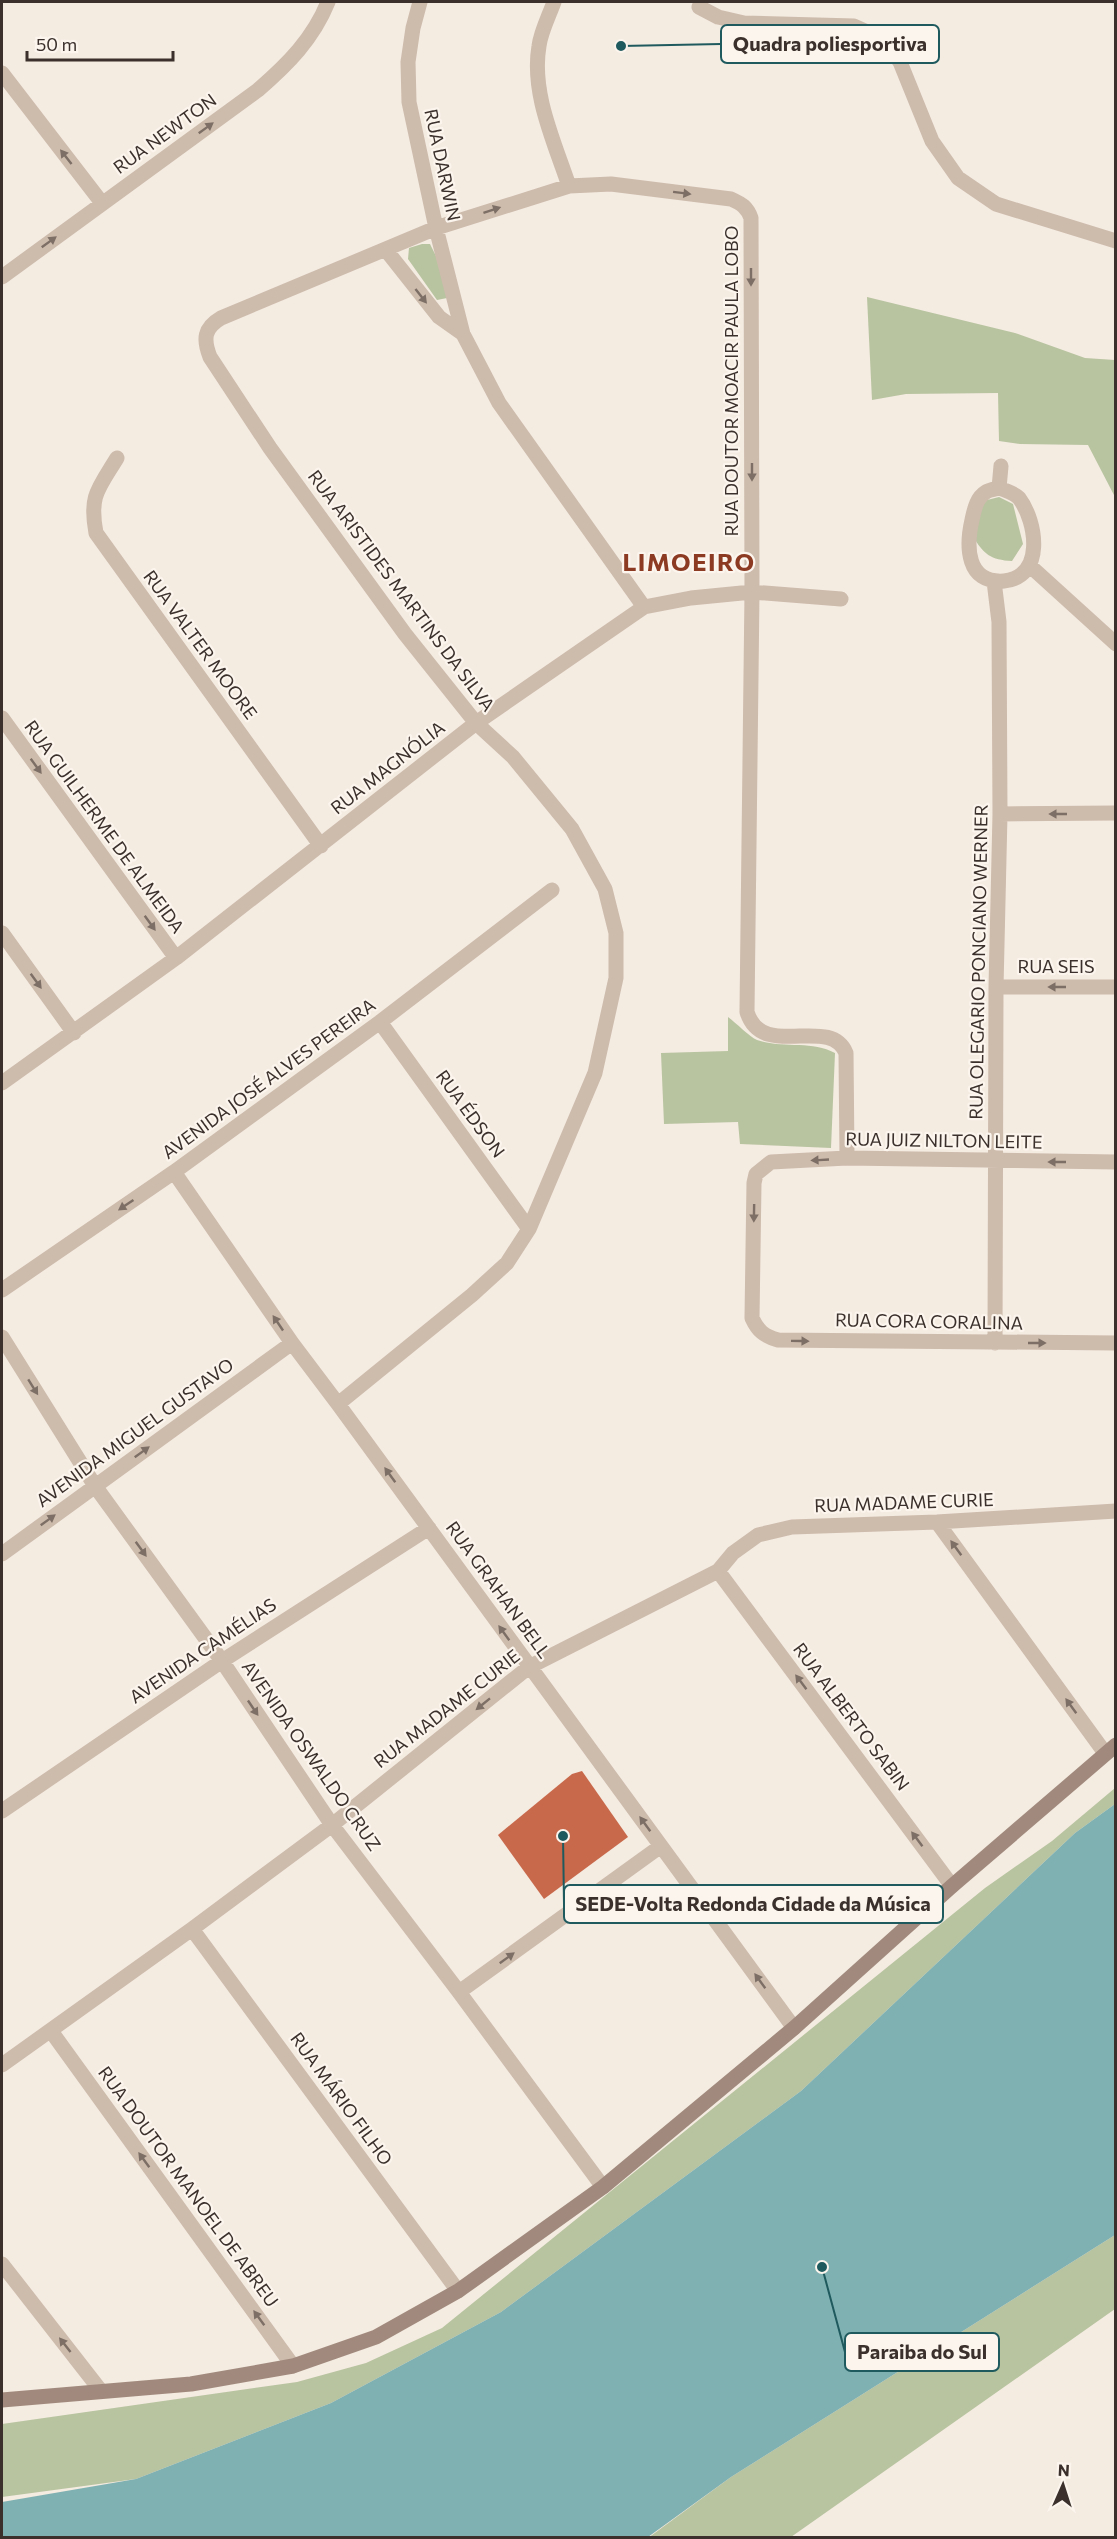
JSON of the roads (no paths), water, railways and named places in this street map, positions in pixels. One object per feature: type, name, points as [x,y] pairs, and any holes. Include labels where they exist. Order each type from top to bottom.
[{"type":"main road","points":[[2,2400],[191,2384],[293,2366],[376,2337],[458,2291],[603,2187],[794,2028],[952,1886],[1111,1749]]},
{"type":"street","name":"RUA NEWTON","points":[[2,277],[258,90],[286,66],[307,43],[328,2]]},
{"type":"street","name":"RUA DARWIN","points":[[420,2],[408,62],[409,102],[436,228],[463,334],[499,403],[644,607]]},
{"type":"street","points":[[554,2],[539,44],[537,72],[541,100],[569,186]]},
{"type":"street","points":[[699,7],[718,17],[744,23],[854,26],[883,39],[900,62],[932,141],[958,178],[996,204],[1116,241]]},
{"type":"street","points":[[2,73],[102,203]]},
{"type":"street","name":"RUA DOUTOR MOACIR PAULA LOBO","points":[[436,228],[569,186],[611,184],[731,199],[748,210],[751,218],[752,592],[747,1012],[758,1029],[770,1035],[833,1038],[842,1043],[846,1053],[847,1158]]},
{"type":"street","name":"RUA ARISTIDES MARTINS DA SILVA","points":[[338,1404],[472,1295],[507,1263],[529,1229],[595,1073],[616,978],[616,933],[605,889],[573,829],[513,757],[476,723],[405,634],[270,448],[210,357],[205,343],[206,332],[210,324],[221,318],[436,228]]},
{"type":"street","name":"RUA DARWIN","points":[[386,250],[439,317],[463,334]]},
{"type":"street","name":"RUA VALTER MOORE","points":[[117,458],[93,497],[92,514],[96,533],[321,846]]},
{"type":"street","points":[[999,488],[1001,466]]},
{"type":"street","points":[[999,488],[1018,497],[1029,518],[1034,544],[1034,555],[1029,565],[1014,579],[994,581],[975,569],[969,560],[967,549],[977,501],[985,492],[999,488]]},
{"type":"street","points":[[1029,565],[1116,644]]},
{"type":"street","name":"RUA OLEGARIO PONCIANO WERNER","points":[[994,581],[999,622],[1000,814],[996,987],[995,1343]]},
{"type":"street","name":"RUA MAGNÓLIA","points":[[2,1083],[176,958],[476,723],[644,607],[691,598],[752,592],[841,599]]},
{"type":"street","name":"RUA GUILHERME DE ALMEIDA","points":[[2,718],[176,958]]},
{"type":"street","points":[[1000,814],[1116,813]]},
{"type":"street","name":"AVENIDA JOSÉ ALVES PEREIRA","points":[[2,1290],[174,1172],[380,1022],[552,890]]},
{"type":"street","points":[[2,933],[74,1033]]},
{"type":"street","name":"RUA SEIS","points":[[996,987],[1116,987]]},
{"type":"street","name":"RUA ÉDSON","points":[[380,1022],[529,1229]]},
{"type":"street","name":"RUA JUIZ NILTON LEITE","points":[[752,1318],[754,1183],[756,1174],[771,1162],[847,1158],[1116,1162]]},
{"type":"street","name":"RUA GRAHAN BELL","points":[[174,1172],[292,1343],[794,2028]]},
{"type":"street","name":"RUA CORA CORALINA","points":[[752,1318],[757,1329],[766,1337],[778,1340],[1116,1343]]},
{"type":"street","name":"AVENIDA OSWALDO CRUZ","points":[[2,1337],[95,1486],[222,1661],[332,1825],[603,2187]]},
{"type":"street","name":"AVENIDA MIGUEL GUSTAVO","points":[[2,1554],[292,1343]]},
{"type":"street","name":"RUA MADAME CURIE","points":[[2,2065],[332,1825],[529,1667],[718,1571],[733,1552],[758,1535],[792,1527],[937,1522],[1116,1511]]},
{"type":"street","points":[[937,1522],[1111,1749]]},
{"type":"street","name":"AVENIDA CAMÉLIAS","points":[[2,1811],[222,1661],[429,1528]]},
{"type":"street","name":"RUA ALBERTO SABIN","points":[[718,1571],[952,1886]]},
{"type":"street","points":[[459,1992],[661,1846]]},
{"type":"street","name":"RUA MÁRIO FILHO","points":[[192,1929],[458,2291]]},
{"type":"street","name":"RUA DOUTOR MANOEL DE ABREU","points":[[51,2031],[293,2366]]},
{"type":"street","points":[[2,2264],[100,2391]]},
{"type":"water","points":[[1115,1804],[1115,2235],[731,2477],[648,2537],[2,2537],[2,2502],[136,2479],[331,2403],[501,2312],[801,2091],[1075,1833]]},
{"type":"place","name":"Quadra poliesportiva","points":[[621,46]]},
{"type":"place","name":"SEDE-Volta Redonda Cidade da Música","points":[[563,1836]]},
{"type":"place","name":"Paraiba do Sul","points":[[822,2267]]},
{"type":"district","name":"LIMOEIRO","points":[[689,563]]}]
